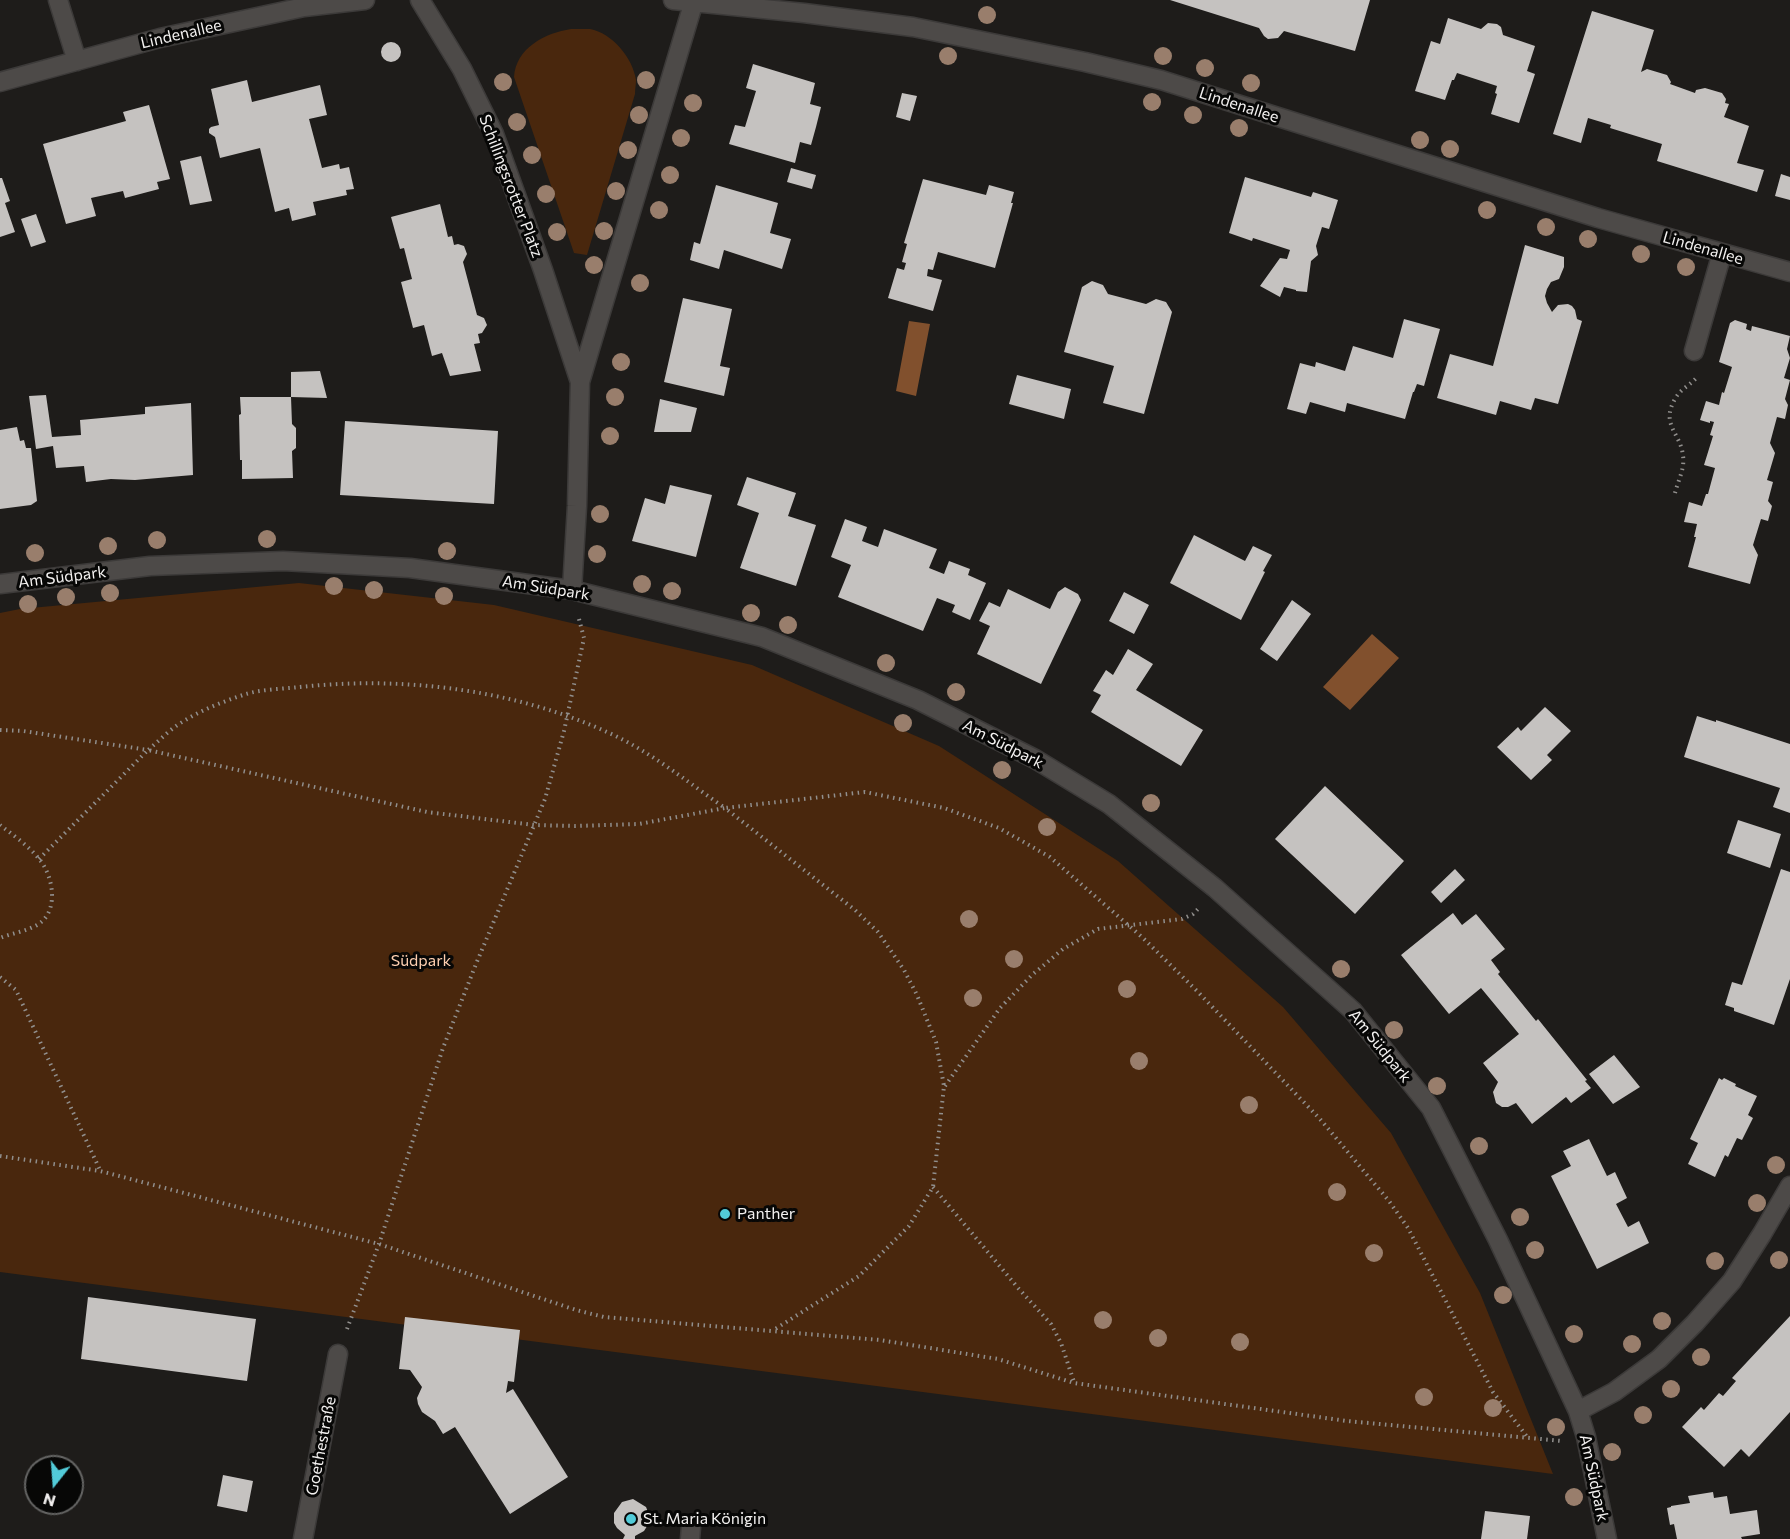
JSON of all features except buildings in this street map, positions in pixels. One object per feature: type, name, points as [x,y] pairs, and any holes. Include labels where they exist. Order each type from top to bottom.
[{"type":"street","points":[[58,0],[77,61]]},
{"type":"street","name":"Lindenallee","points":[[0,82],[160,38],[304,7],[365,0]]},
{"type":"street","name":"Schillingsrotter Platz","points":[[420,0],[462,69],[494,134],[580,382]]},
{"type":"street","name":"Lindenallee","points":[[674,0],[913,27],[1161,80],[1598,218],[1790,272]]},
{"type":"street","name":"Schillingsrotter Platz","points":[[572,590],[580,382],[694,1]]},
{"type":"street","points":[[1694,351],[1722,253]]},
{"type":"street","name":"Am Südpark","points":[[0,584],[150,567],[283,561],[410,568],[572,590],[762,637],[918,700],[1035,759],[1109,804],[1215,888],[1353,1011],[1431,1108],[1498,1240],[1578,1411],[1586,1437],[1607,1539]]},
{"type":"street","points":[[1578,1411],[1614,1392],[1659,1359],[1695,1323],[1732,1281],[1790,1186]]},
{"type":"street","name":"Goethestraße","points":[[303,1539],[338,1353]]},
{"type":"path","points":[[338,1353],[379,1244],[443,1048],[545,799],[567,716],[584,638],[572,590]]},
{"type":"path","points":[[39,859],[148,750],[182,722],[214,706],[249,693],[316,686],[394,684],[494,695],[567,716],[607,732],[645,752],[725,808],[855,910],[878,932],[904,970],[936,1042],[944,1086],[933,1187],[909,1226],[859,1276],[771,1332]]},
{"type":"path","points":[[0,730],[23,731],[148,750],[427,812],[534,825],[639,824],[725,808],[866,792],[944,808],[999,828],[1050,857],[1127,925],[1197,991],[1320,1119],[1389,1200],[1408,1228],[1493,1392],[1528,1438],[1347,1421],[1074,1383],[998,1359],[879,1340],[604,1317],[576,1310],[379,1244],[100,1171],[0,1156]]},
{"type":"path","points":[[0,825],[39,859],[52,893],[51,908],[40,922],[0,938]]},
{"type":"path","points":[[944,1086],[1000,1008],[1015,990],[1047,961],[1080,938],[1098,929],[1182,919],[1197,910],[1215,888]]},
{"type":"path","points":[[0,977],[16,990],[100,1171]]},
{"type":"path","points":[[933,1187],[1051,1324],[1061,1343],[1074,1383]]},
{"type":"green space","points":[[571,29],[598,31],[613,41],[631,63],[636,80],[635,94],[587,255],[574,253],[514,77],[520,58],[526,50],[542,38]]},
{"type":"green space","name":"Südpark","points":[[299,583],[494,605],[752,665],[939,746],[1118,861],[1283,1007],[1391,1133],[1480,1293],[1553,1474],[0,1272],[0,613],[20,609]]},
{"type":"shaded area","points":[[909,321],[930,324],[916,396],[896,391]]},
{"type":"shaded area","points":[[1372,634],[1399,658],[1350,710],[1323,687]]},
{"type":"place","name":"Panther","points":[[725,1214]]},
{"type":"place","name":"St. Maria Königin","points":[[631,1519]]}]
